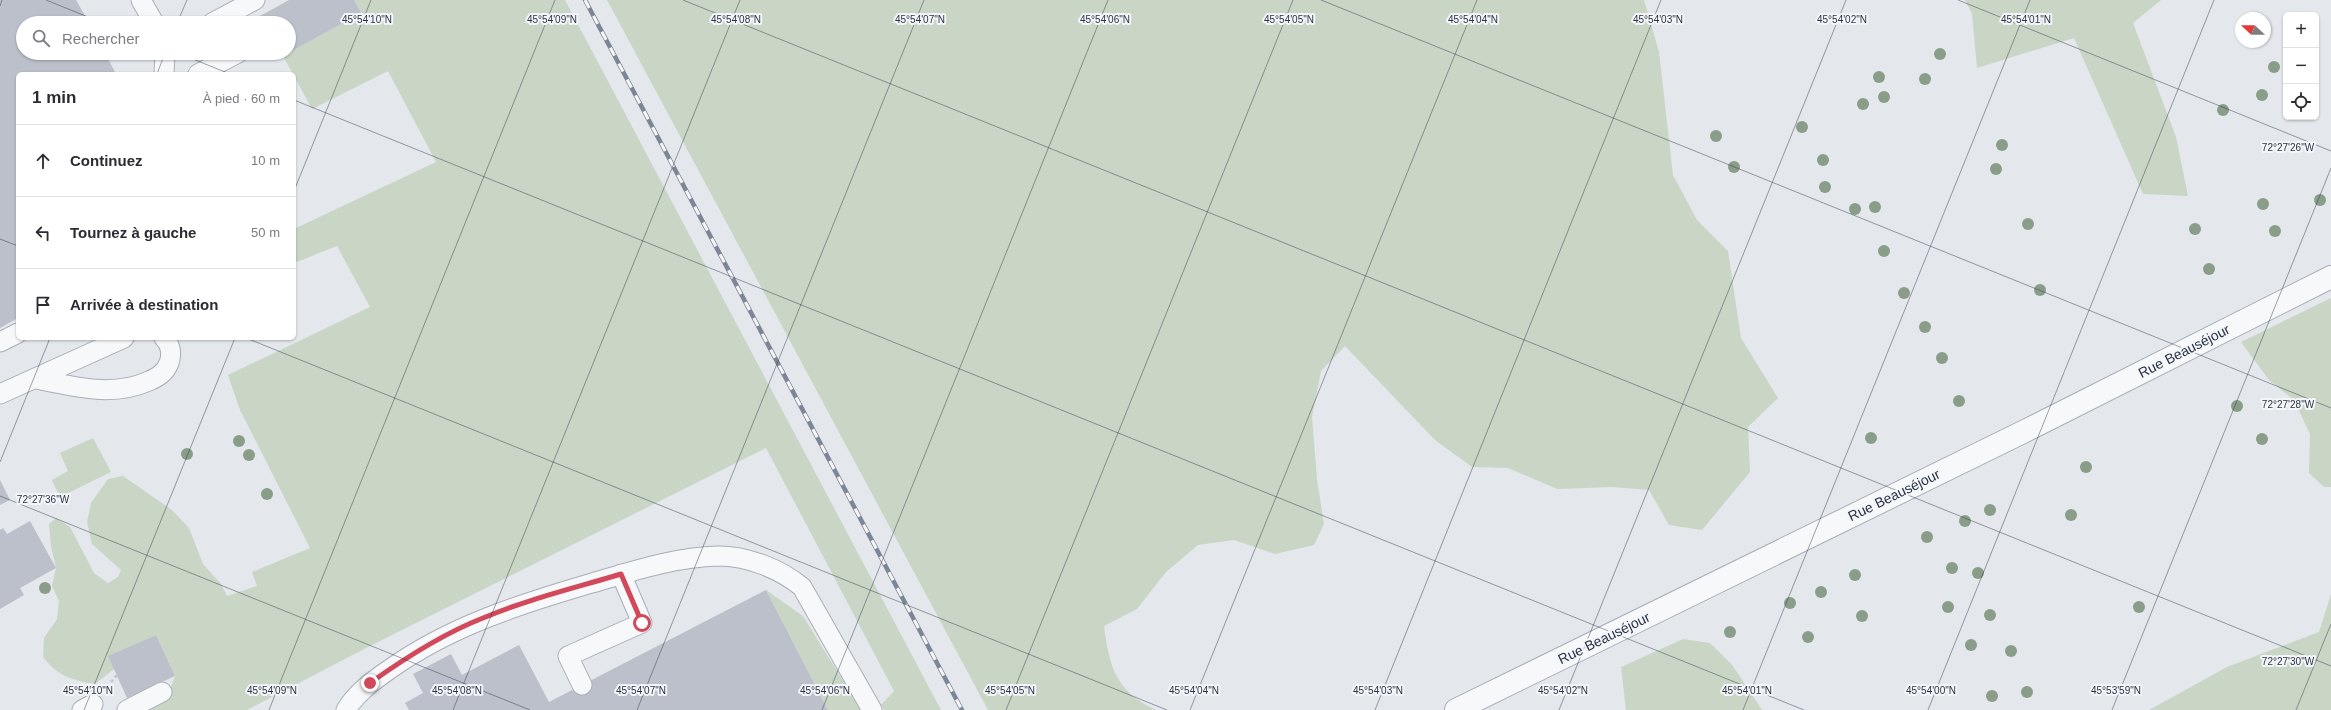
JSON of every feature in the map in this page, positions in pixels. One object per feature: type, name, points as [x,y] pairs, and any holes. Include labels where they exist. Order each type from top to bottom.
[{"type":"street","name":"Rue Beauséjour","points":[[1456,710],[2008,439],[2331,277]]},
{"type":"lane","points":[[141,0],[150,16]]},
{"type":"lane","points":[[225,16],[255,0]]},
{"type":"lane","points":[[164,72],[165,60]]},
{"type":"lane","points":[[202,72],[225,60]]},
{"type":"lane","points":[[0,342],[16,334]]},
{"type":"lane","points":[[0,394],[120,340]]},
{"type":"lane","points":[[35,378],[100,390],[118,390],[141,385],[161,374],[167,368],[171,359],[170,350],[165,340]]},
{"type":"lane","points":[[346,710],[370,683],[435,640],[491,615],[664,562],[720,556],[766,566],[789,577],[802,587],[872,710]]},
{"type":"lane","points":[[582,685],[568,656],[642,623],[621,574]]},
{"type":"lane","points":[[127,710],[162,692]]},
{"type":"green space","points":[[354,0],[565,0],[941,710],[884,710],[881,705],[894,691],[766,448],[368,647],[247,710],[147,710],[167,697],[175,676],[156,635],[109,656],[114,669],[95,684],[72,679],[60,673],[43,657],[44,638],[57,619],[59,601],[52,586],[56,568],[51,546],[49,524],[56,518],[70,527],[94,573],[108,583],[118,577],[121,570],[92,544],[87,522],[91,503],[108,479],[123,476],[172,510],[189,528],[203,564],[221,584],[227,596],[257,586],[252,572],[310,548],[240,410],[228,375],[370,307],[337,246],[296,262],[296,228],[436,162],[388,71],[312,109],[296,80],[296,72],[292,72],[285,60],[296,60],[296,49],[361,13]]},
{"type":"green space","points":[[607,0],[1644,0],[1659,52],[1673,175],[1697,220],[1728,251],[1741,338],[1778,398],[1748,427],[1750,472],[1702,530],[1669,525],[1649,490],[1612,487],[1557,489],[1508,468],[1472,467],[1435,440],[1345,346],[1321,371],[1312,417],[1317,479],[1324,524],[1314,545],[1275,554],[1234,540],[1198,545],[1166,572],[1137,609],[1104,626],[1112,665],[1123,686],[1142,703],[1156,710],[988,710]]},
{"type":"green space","points":[[1965,0],[2161,0],[2133,23],[2176,137],[2188,196],[2143,194],[2074,38],[1977,68],[1972,14]]},
{"type":"green space","points":[[2331,298],[2331,487],[2324,487],[2309,473],[2310,434],[2294,400],[2269,380],[2241,342]]},
{"type":"green space","points":[[93,438],[111,472],[60,497],[52,480],[68,471],[60,453]]},
{"type":"green space","points":[[766,590],[803,616],[861,710],[828,710]]},
{"type":"green space","points":[[2331,594],[2331,710],[2149,710],[2227,667],[2319,632]]},
{"type":"green space","points":[[1683,639],[1710,643],[1733,666],[1762,710],[1626,710],[1621,667]]},
{"type":"building","points":[[0,0],[76,0],[85,16],[16,16],[16,60],[109,60],[115,72],[16,72],[16,319],[0,328]]},
{"type":"building","points":[[289,0],[354,0],[361,13],[296,49],[296,16],[260,16]]},
{"type":"building","points":[[0,480],[10,500],[0,505]]},
{"type":"building","points":[[30,521],[56,568],[20,588],[24,595],[0,609],[0,530],[3,528],[7,534]]},
{"type":"building","points":[[766,590],[828,710],[409,710],[405,703],[423,693],[413,674],[451,654],[462,675],[519,645],[549,702]]},
{"type":"building","points":[[156,635],[175,676],[127,698],[108,656]]},
{"type":"railway","points":[[585,0],[962,710]]},
{"type":"route","points":[[370,683],[398,663],[435,640],[483,618],[528,602],[621,574],[642,623]]}]
